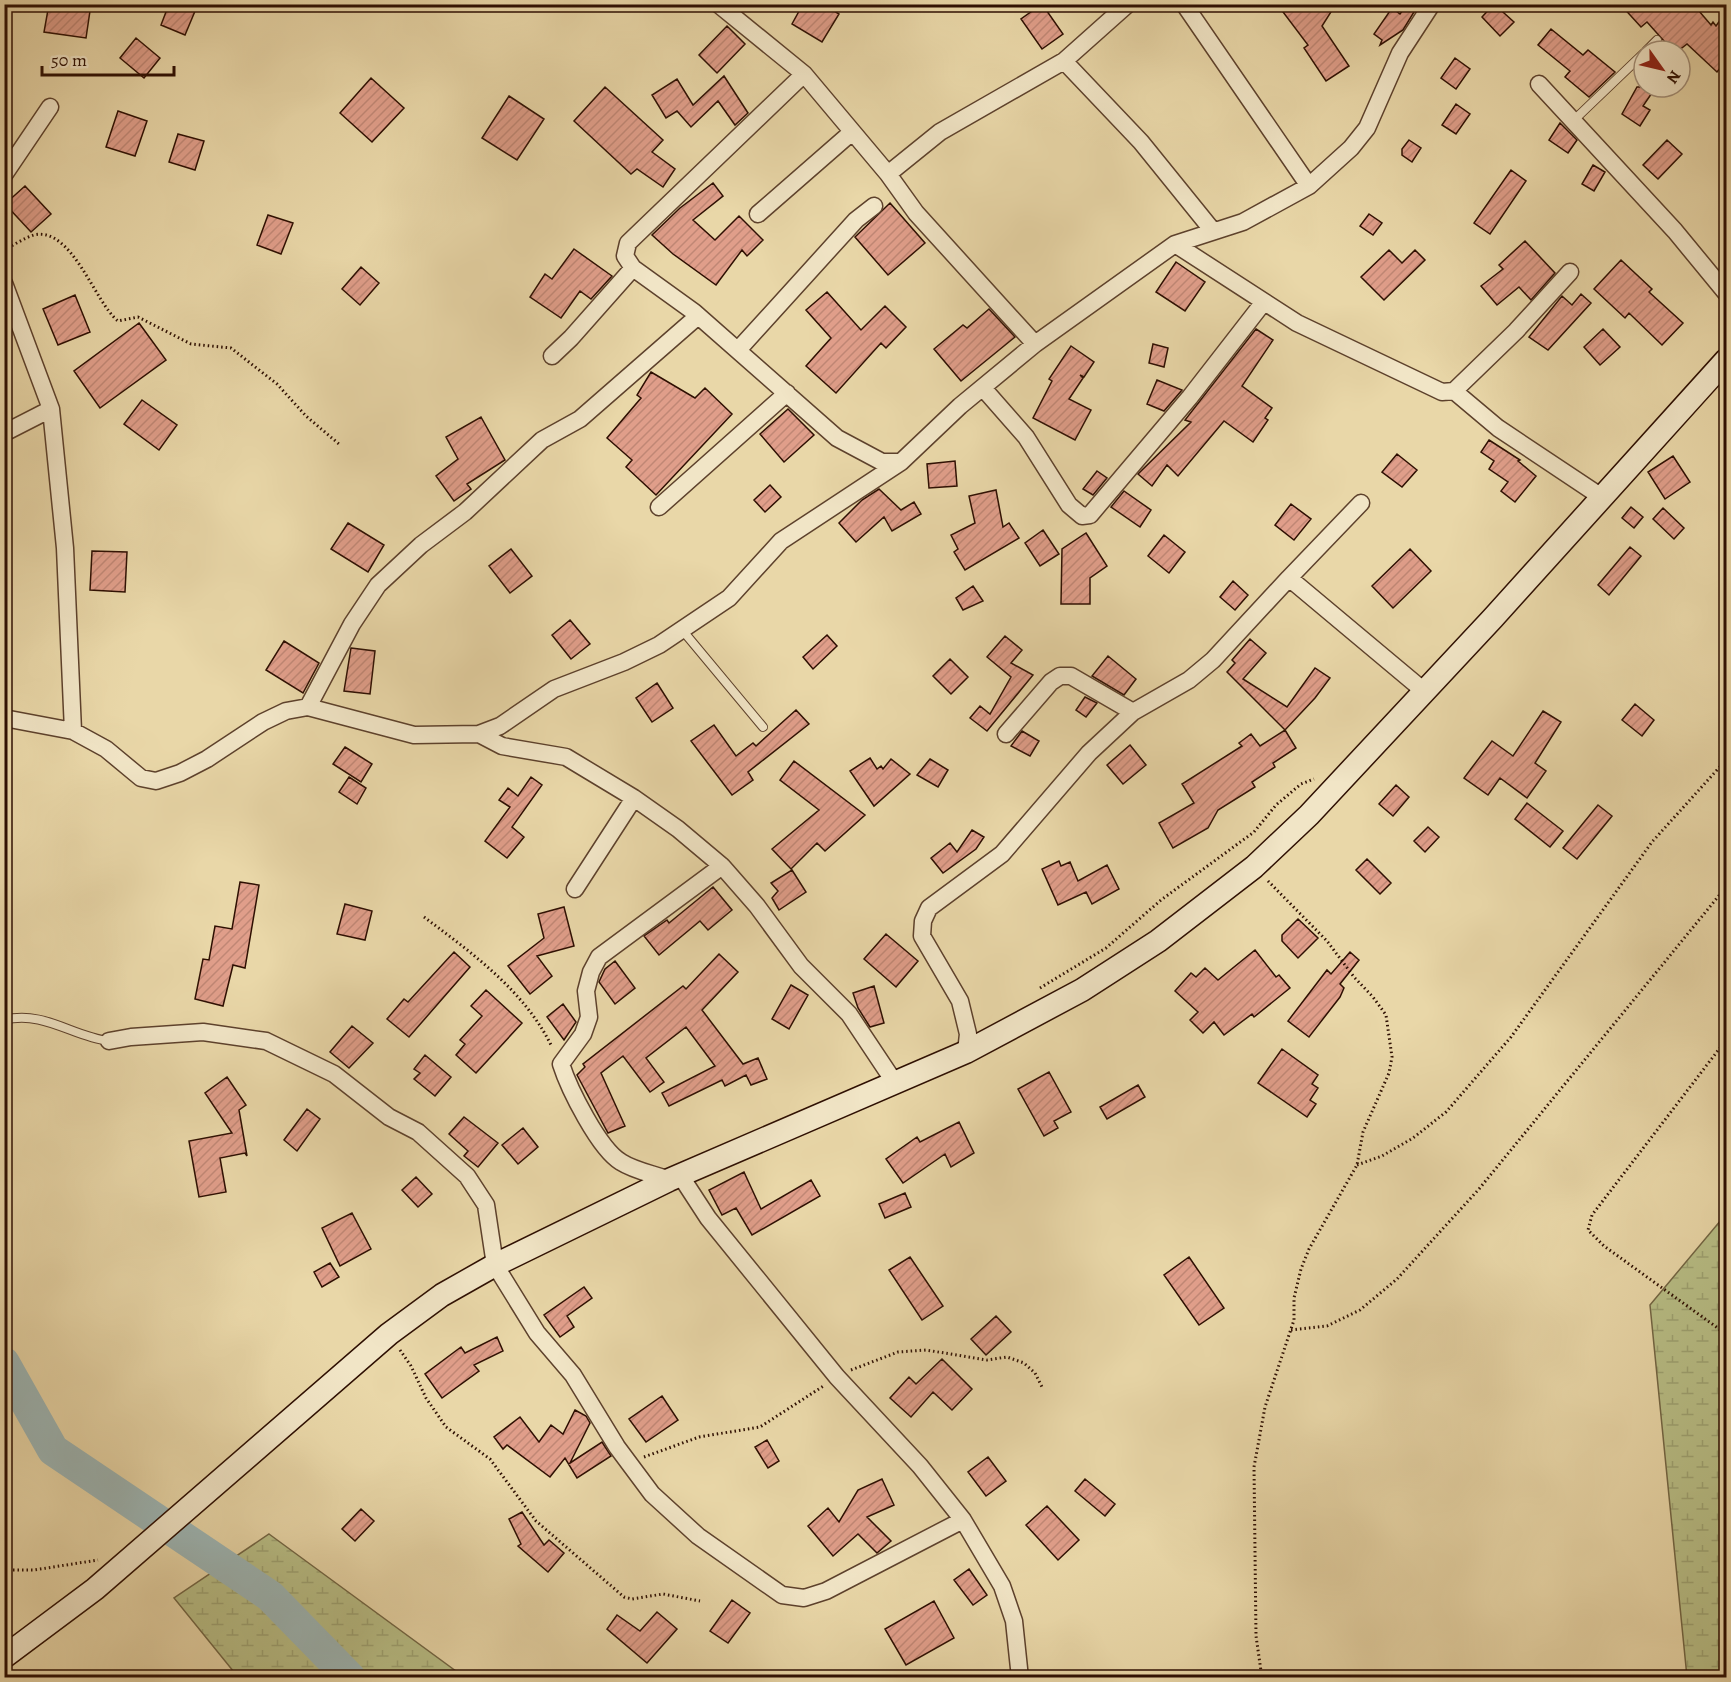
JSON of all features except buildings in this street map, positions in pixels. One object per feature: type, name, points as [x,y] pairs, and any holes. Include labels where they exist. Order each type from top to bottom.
[{"type":"main road","points":[[4,1657],[95,1588],[389,1334],[442,1295],[495,1265],[674,1177],[966,1052],[1092,984],[1158,941],[1254,867],[1309,815],[1603,498],[1726,360]]},
{"type":"street","points":[[718,4],[804,74],[888,174],[916,213],[1035,344]]},
{"type":"street","points":[[888,174],[940,132],[1064,61],[1128,4]]},
{"type":"street","points":[[1184,4],[1309,186]]},
{"type":"street","points":[[4,718],[73,731],[106,748],[141,778],[156,781],[180,774],[263,722],[286,711],[308,707],[414,735],[479,734],[500,726],[554,689],[624,662],[683,631],[729,598],[781,540],[901,462],[1035,344],[1175,244],[1243,222],[1309,186],[1352,148],[1367,128],[1400,53],[1432,4]]},
{"type":"street","points":[[1064,61],[1141,142],[1214,231]]},
{"type":"street","points":[[804,74],[762,117],[628,243],[625,256],[633,268],[698,315],[846,444],[882,462],[901,462]]},
{"type":"street","points":[[1539,84],[1675,231],[1726,293]]},
{"type":"street","points":[[4,175],[50,107]]},
{"type":"street","points":[[758,214],[852,132]]},
{"type":"street","points":[[738,350],[856,220],[874,206]]},
{"type":"street","points":[[1175,244],[1263,303],[1442,392],[1454,391],[1516,330],[1570,272]]},
{"type":"street","points":[[552,356],[578,331],[633,268]]},
{"type":"street","points":[[4,283],[51,409],[65,548],[73,731]]},
{"type":"street","points":[[983,388],[1026,437],[1070,505],[1082,516],[1090,515],[1190,397],[1263,303]]},
{"type":"street","points":[[308,707],[352,624],[378,585],[421,545],[465,512],[542,440],[580,419],[698,315]]},
{"type":"street","points":[[1454,391],[1498,428],[1603,498]]},
{"type":"street","points":[[659,507],[787,393]]},
{"type":"street","points":[[4,433],[51,409]]},
{"type":"street","points":[[966,1052],[968,1034],[960,1001],[922,936],[923,921],[929,908],[1002,854],[1089,753],[1133,712],[1189,680],[1213,660],[1360,503]]},
{"type":"street","points":[[1289,578],[1424,691]]},
{"type":"street","points":[[1006,734],[1060,676],[1071,676],[1133,712]]},
{"type":"street","points":[[479,734],[502,746],[566,757],[634,798],[678,829],[722,866],[758,906],[801,966],[849,1014],[895,1083]]},
{"type":"street","points":[[574,889],[634,798]]},
{"type":"street","points":[[722,866],[599,957],[591,972],[586,991],[589,1017],[583,1034],[561,1064],[578,1102],[615,1158],[623,1164],[674,1177],[837,1377],[920,1466],[963,1520],[1002,1586],[1014,1621],[1020,1677]]},
{"type":"street","points":[[110,1041],[131,1037],[203,1032],[266,1041],[334,1074],[389,1117],[418,1132],[467,1176],[486,1204],[495,1265],[537,1333],[573,1375],[628,1463],[652,1494],[698,1536],[782,1595],[804,1598],[826,1591],[963,1520]]},
{"type":"lane","points":[[1573,121],[1632,64]]},
{"type":"lane","points":[[683,631],[763,727]]},
{"type":"lane","points":[[4,1020],[43,1018],[91,1039],[110,1041]]},
{"type":"path","points":[[4,250],[34,235],[47,235],[60,243],[81,266],[118,321],[138,317],[191,344],[231,348],[277,384],[306,416],[339,444]]},
{"type":"path","points":[[1357,1165],[1382,1156],[1413,1138],[1446,1112],[1511,1037],[1652,842],[1726,760]]},
{"type":"path","points":[[1038,989],[1106,948],[1161,900],[1254,832],[1276,804],[1301,784],[1317,778]]},
{"type":"path","points":[[1254,867],[1328,940],[1386,1015],[1391,1039],[1389,1073],[1363,1132],[1357,1165],[1309,1249],[1294,1298],[1294,1320],[1265,1407],[1254,1467],[1256,1636],[1262,1677]]},
{"type":"path","points":[[1291,1330],[1327,1326],[1360,1310],[1397,1279],[1479,1190],[1726,887]]},
{"type":"path","points":[[423,916],[503,981],[526,1004],[541,1024],[561,1064]]},
{"type":"path","points":[[1726,1040],[1592,1215],[1588,1230],[1604,1246],[1726,1334]]},
{"type":"path","points":[[389,1334],[446,1427],[490,1459],[536,1521],[580,1560],[624,1597],[632,1599],[663,1594],[700,1601]]},
{"type":"path","points":[[628,1463],[699,1437],[760,1427],[837,1377],[898,1352],[926,1350],[987,1360],[1007,1357],[1016,1359],[1035,1373],[1043,1389]]},
{"type":"path","points":[[4,1570],[34,1570],[100,1560]]},
{"type":"green space","points":[[1726,1214],[1726,1677],[1687,1677],[1650,1305]]},
{"type":"green space","points":[[269,1534],[464,1677],[238,1677],[174,1598]]},
{"type":"waterway","points":[[4,1363],[53,1450],[270,1596],[350,1678]]}]
